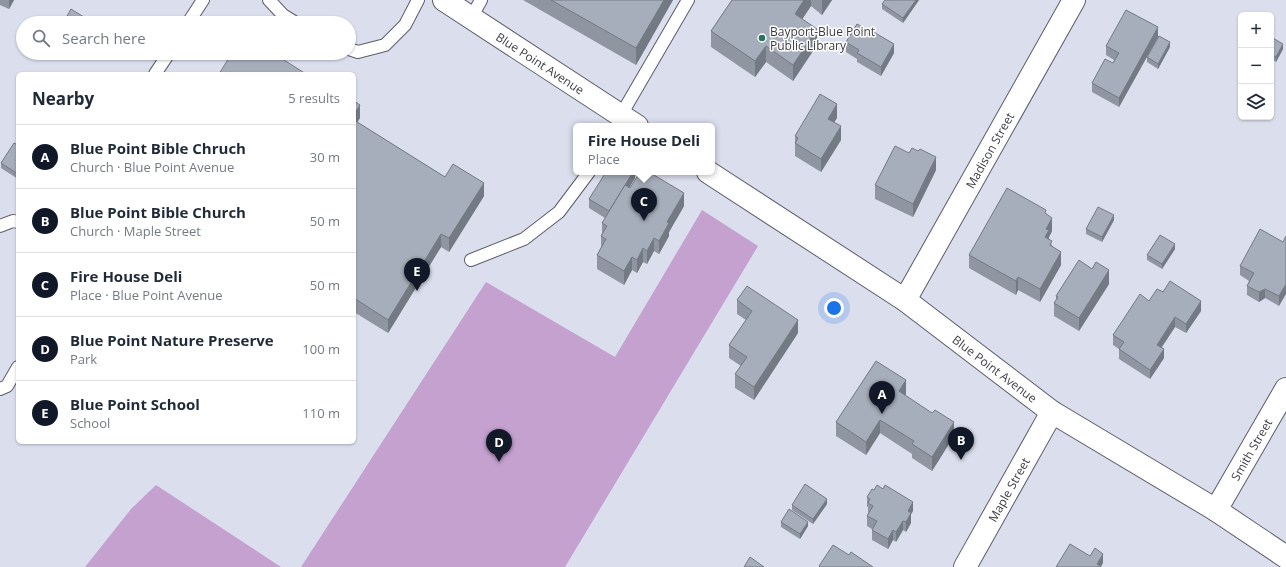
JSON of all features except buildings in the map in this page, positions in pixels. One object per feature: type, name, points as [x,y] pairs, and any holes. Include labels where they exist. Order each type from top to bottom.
[{"type":"street","name":"Blue Point Avenue","points":[[444,0],[476,9],[627,122]]},
{"type":"street","name":"Madison Street","points":[[905,300],[1074,0]]},
{"type":"street","name":"Blue Point Avenue","points":[[713,175],[905,300],[1052,412],[1216,510],[1286,557]]},
{"type":"street","name":"Smith Street","points":[[1216,510],[1286,389]]},
{"type":"street","name":"Maple Street","points":[[965,567],[1052,412]]},
{"type":"lane","points":[[193,16],[203,0]]},
{"type":"lane","points":[[269,0],[285,16]]},
{"type":"lane","points":[[356,51],[385,46],[404,26],[418,0]]},
{"type":"lane","points":[[627,122],[688,0]]},
{"type":"lane","points":[[156,72],[164,60]]},
{"type":"lane","points":[[471,260],[524,239],[559,212],[587,175]]},
{"type":"lane","points":[[0,226],[13,221],[16,222]]},
{"type":"lane","points":[[0,389],[7,386],[16,370]]},
{"type":"shaded area","points":[[702,210],[758,246],[565,567],[301,567],[486,282],[615,357]]},
{"type":"shaded area","points":[[156,485],[281,567],[85,567],[131,509]]},
{"type":"place","name":"Bayport-Blue Point Public Library","points":[[762,38]]},
{"type":"place","name":"Fire House Deli","points":[[644,221]]},
{"type":"place","name":"Blue Point School","points":[[417,291]]},
{"type":"place","name":"Blue Point Bible Chruch","points":[[882,414]]},
{"type":"place","name":"Blue Point Bible Church","points":[[961,460]]},
{"type":"place","name":"Blue Point Nature Preserve","points":[[499,462]]}]
